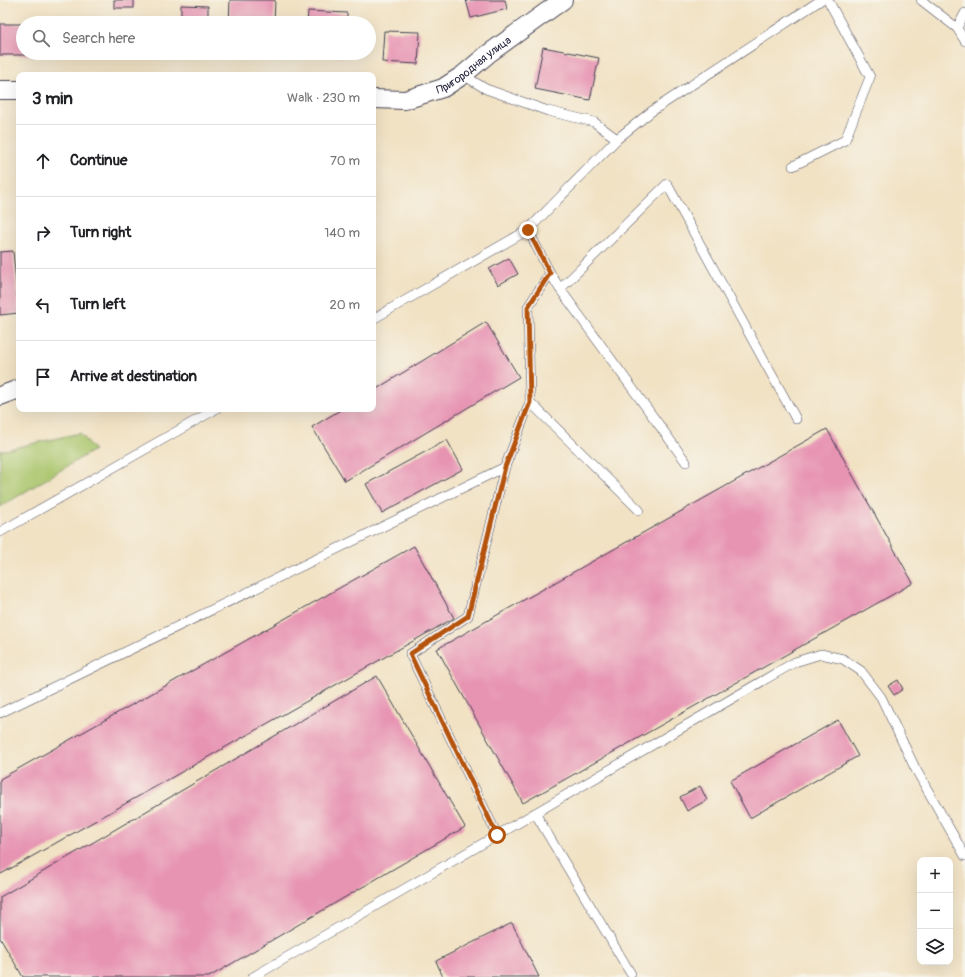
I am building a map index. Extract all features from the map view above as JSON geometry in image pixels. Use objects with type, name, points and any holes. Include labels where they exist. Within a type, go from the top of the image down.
[{"type":"street","name":"Пригородная улица","points":[[376,99],[405,100],[443,88],[463,75],[488,54],[563,0]]},
{"type":"street","points":[[0,90],[16,90]]},
{"type":"street","points":[[0,396],[16,391]]},
{"type":"lane","points":[[376,317],[528,230],[617,140],[652,111],[821,0]]},
{"type":"lane","points":[[793,166],[845,140],[870,77],[828,0]]},
{"type":"lane","points":[[921,0],[957,28],[965,41]]},
{"type":"lane","points":[[957,28],[965,13]]},
{"type":"lane","points":[[463,75],[486,89],[548,111],[594,122],[617,140]]},
{"type":"lane","points":[[560,289],[667,184],[796,419]]},
{"type":"lane","points":[[528,230],[560,289],[686,462]]},
{"type":"lane","points":[[497,835],[410,654],[468,616],[505,467],[530,402],[528,307],[550,273]]},
{"type":"lane","points":[[530,402],[639,510]]},
{"type":"lane","points":[[0,532],[211,412]]},
{"type":"lane","points":[[0,713],[505,467]]},
{"type":"lane","points":[[254,977],[795,662],[821,654],[843,659],[861,671],[881,697],[915,768],[965,856]]},
{"type":"lane","points":[[535,813],[630,974]]},
{"type":"green space","points":[[80,433],[94,450],[0,507],[0,451]]},
{"type":"building","points":[[114,0],[134,0],[134,8],[114,8]]},
{"type":"building","points":[[230,0],[275,0],[274,16],[229,16]]},
{"type":"building","points":[[466,0],[505,0],[507,9],[471,18]]},
{"type":"building","points":[[181,5],[208,6],[208,16],[181,16]]},
{"type":"building","points":[[308,11],[347,13],[347,16],[308,16]]},
{"type":"building","points":[[0,24],[16,24],[16,55],[0,55]]},
{"type":"building","points":[[384,31],[420,32],[418,64],[382,62]]},
{"type":"building","points":[[543,47],[599,58],[590,100],[535,89]]},
{"type":"building","points":[[13,251],[16,282],[16,313],[0,315],[0,252]]},
{"type":"building","points":[[509,258],[518,274],[498,285],[489,269]]},
{"type":"building","points":[[486,322],[519,377],[345,481],[312,427],[337,412],[376,412],[376,389]]},
{"type":"building","points":[[827,429],[913,583],[523,803],[437,649]]},
{"type":"building","points":[[447,440],[463,469],[382,513],[366,484]]},
{"type":"building","points":[[414,546],[454,618],[1,874],[0,779]]},
{"type":"building","points":[[377,676],[465,827],[209,977],[23,977],[0,938],[0,897]]},
{"type":"building","points":[[898,680],[903,689],[894,695],[888,686]]},
{"type":"building","points":[[838,720],[858,756],[750,818],[730,781]]},
{"type":"building","points":[[700,786],[707,800],[687,811],[680,797]]},
{"type":"building","points":[[512,923],[539,977],[443,977],[436,961]]},
{"type":"route","points":[[497,835],[410,654],[468,616],[505,467],[530,402],[528,307],[550,273],[528,230]]}]
